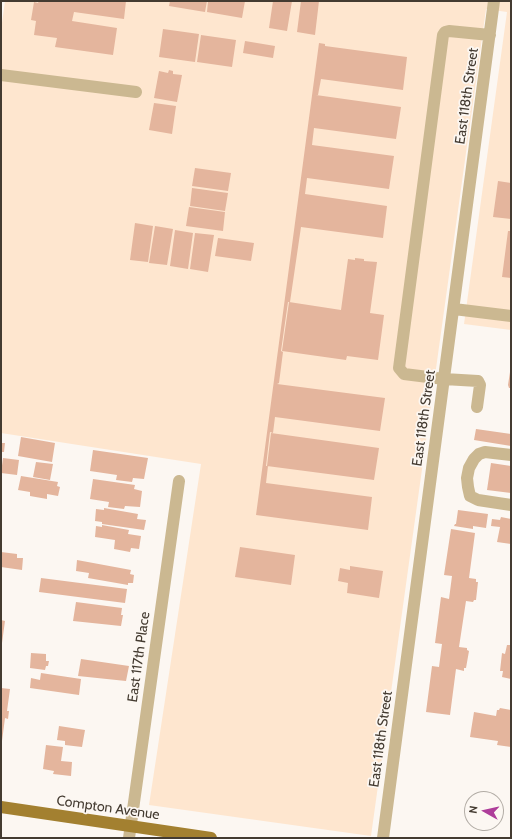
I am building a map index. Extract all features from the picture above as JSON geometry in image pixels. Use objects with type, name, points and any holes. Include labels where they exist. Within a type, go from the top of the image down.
[{"type":"main road","name":"Compton Avenue","points":[[1,807],[130,832],[211,838]]},
{"type":"street","name":"East 118th Street","points":[[383,838],[494,1]]},
{"type":"street","points":[[477,407],[480,385],[478,381],[444,379],[404,374],[399,368],[443,35],[445,32],[449,31],[490,35]]},
{"type":"street","points":[[1,75],[136,92]]},
{"type":"street","points":[[454,309],[511,316]]},
{"type":"street","points":[[511,455],[485,452],[480,454],[474,458],[469,468],[467,478],[470,496],[478,500],[511,505]]},
{"type":"street","name":"East 117th Place","points":[[130,832],[179,481]]},
{"type":"shaded area","points":[[5,1],[511,1],[511,330],[464,324],[507,12],[486,9],[371,836],[149,805],[201,464],[1,433],[1,30]]},
{"type":"building","points":[[39,1],[126,1],[124,19],[74,12],[72,21],[117,28],[113,55],[55,47],[57,38],[34,35],[36,21],[31,20],[34,2],[38,3]]},
{"type":"building","points":[[170,1],[207,1],[205,12],[169,6]]},
{"type":"building","points":[[208,1],[245,1],[242,18],[207,12]]},
{"type":"building","points":[[273,1],[292,1],[287,31],[269,28]]},
{"type":"building","points":[[301,1],[319,1],[315,35],[297,32]]},
{"type":"building","points":[[163,29],[199,34],[195,62],[159,57]]},
{"type":"building","points":[[201,35],[236,40],[232,67],[197,62]]},
{"type":"building","points":[[245,41],[275,46],[273,58],[243,53]]},
{"type":"building","points":[[319,43],[325,44],[325,46],[407,57],[403,90],[321,79],[318,95],[316,95],[401,107],[396,139],[314,128],[312,145],[394,156],[389,189],[307,178],[305,194],[387,206],[383,238],[301,227],[281,351],[283,352],[279,383],[277,384],[385,398],[380,431],[275,417],[273,433],[270,432],[266,466],[268,466],[266,483],[372,497],[368,530],[256,515]]},
{"type":"building","points":[[169,70],[173,71],[173,74],[182,75],[177,102],[154,98],[159,71],[168,73]]},
{"type":"building","points":[[154,103],[176,106],[172,134],[149,130]]},
{"type":"building","points":[[195,168],[231,173],[228,191],[192,186]]},
{"type":"building","points":[[498,181],[511,183],[511,219],[493,217]]},
{"type":"building","points":[[192,188],[228,193],[225,211],[190,206]]},
{"type":"building","points":[[189,207],[225,212],[223,231],[186,226]]},
{"type":"building","points":[[135,223],[153,226],[148,262],[130,260]]},
{"type":"building","points":[[155,226],[173,229],[167,265],[149,263]]},
{"type":"building","points":[[175,230],[193,233],[188,269],[170,266]]},
{"type":"building","points":[[508,231],[511,231],[511,278],[502,277]]},
{"type":"building","points":[[195,233],[214,235],[208,272],[190,269]]},
{"type":"building","points":[[218,238],[254,243],[251,261],[215,256]]},
{"type":"building","points":[[355,258],[364,259],[364,261],[377,262],[370,313],[384,315],[378,360],[347,356],[346,360],[282,351],[289,302],[341,310],[348,259],[355,260]]},
{"type":"building","points":[[510,372],[511,388],[509,388],[508,385]]},
{"type":"building","points":[[476,429],[511,434],[511,446],[474,440]]},
{"type":"building","points":[[271,433],[379,448],[374,480],[267,466]]},
{"type":"building","points":[[21,437],[55,443],[52,462],[18,456]]},
{"type":"building","points":[[1,443],[5,443],[4,452],[1,452]]},
{"type":"building","points":[[93,450],[148,458],[144,479],[133,478],[132,482],[116,480],[117,475],[90,471]]},
{"type":"building","points":[[3,458],[19,460],[17,475],[1,473]]},
{"type":"building","points":[[36,462],[53,464],[50,480],[33,477]]},
{"type":"building","points":[[491,463],[511,466],[511,493],[487,490]]},
{"type":"building","points":[[21,476],[58,482],[57,486],[60,487],[58,496],[47,494],[47,499],[30,496],[30,492],[18,490]]},
{"type":"building","points":[[93,479],[135,485],[134,489],[142,491],[140,507],[125,506],[124,509],[108,507],[109,502],[90,499]]},
{"type":"building","points":[[104,508],[138,514],[137,519],[146,520],[144,530],[102,524],[102,522],[95,521],[96,509],[104,510]]},
{"type":"building","points":[[458,510],[488,514],[486,528],[473,526],[473,529],[454,526],[456,524]]},
{"type":"building","points":[[501,517],[511,519],[511,544],[497,542],[500,527],[491,526],[492,519],[500,520]]},
{"type":"building","points":[[102,525],[129,530],[128,534],[141,536],[139,549],[131,548],[130,552],[114,549],[115,540],[95,537],[96,526],[102,527]]},
{"type":"building","points":[[451,529],[475,533],[469,578],[476,579],[476,582],[478,582],[476,600],[473,602],[466,601],[459,647],[467,648],[469,651],[466,668],[464,668],[464,671],[456,669],[450,715],[426,712],[432,666],[439,667],[442,644],[435,643],[441,597],[449,599],[452,576],[444,575]]},
{"type":"building","points":[[240,547],[295,555],[291,585],[235,577]]},
{"type":"building","points":[[1,552],[17,554],[17,558],[23,558],[22,570],[1,567]]},
{"type":"building","points":[[77,560],[131,570],[130,574],[134,575],[133,583],[128,583],[128,585],[88,578],[89,573],[76,571]]},
{"type":"building","points":[[350,566],[383,571],[379,598],[347,593],[348,583],[338,581],[340,568],[350,570]]},
{"type":"building","points":[[41,578],[127,589],[125,603],[39,592]]},
{"type":"building","points":[[76,602],[122,608],[121,615],[123,615],[121,626],[73,621]]},
{"type":"building","points":[[1,620],[5,621],[2,643],[1,643]]},
{"type":"building","points":[[507,645],[511,645],[511,679],[502,677],[503,671],[500,671],[502,653],[505,654]]},
{"type":"building","points":[[31,653],[46,654],[46,661],[49,661],[45,670],[30,668]]},
{"type":"building","points":[[81,659],[129,666],[126,681],[78,676]]},
{"type":"building","points":[[41,673],[81,679],[79,695],[30,688],[31,678],[40,680]]},
{"type":"building","points":[[1,688],[10,689],[7,711],[9,711],[8,719],[5,718],[2,741]]},
{"type":"building","points":[[500,708],[511,710],[511,747],[497,745],[498,741],[470,737],[474,712],[496,716],[497,710]]},
{"type":"building","points":[[59,726],[85,730],[82,747],[65,745],[65,741],[57,740]]},
{"type":"building","points":[[46,745],[63,747],[61,761],[72,762],[71,776],[53,774],[54,771],[43,769]]}]
